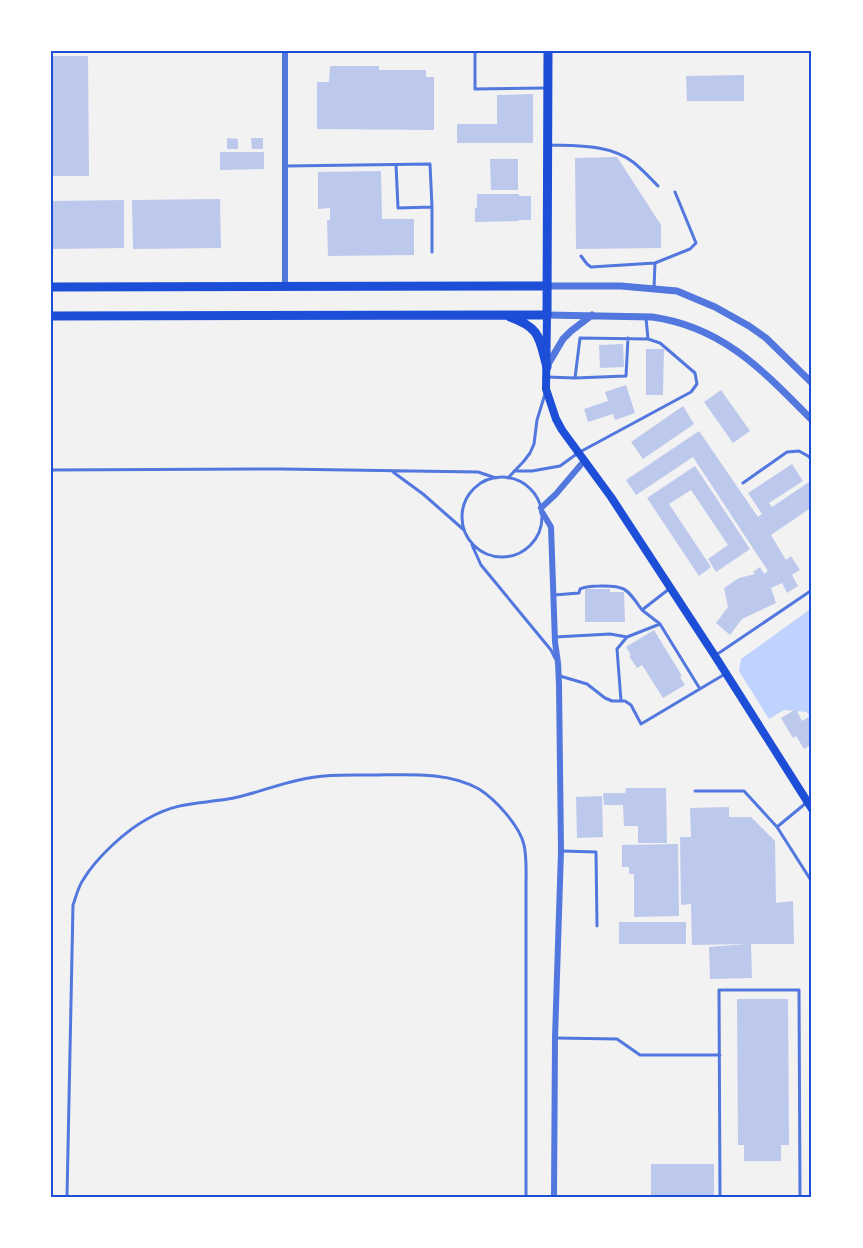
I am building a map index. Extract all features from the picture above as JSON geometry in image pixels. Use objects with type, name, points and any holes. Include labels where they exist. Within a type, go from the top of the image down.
[{"type":"main road","points":[[548,51],[546,389],[556,419],[611,497],[810,806]]},
{"type":"main road","points":[[51,287],[547,286]]},
{"type":"main road","points":[[505,315],[534,329],[547,367]]},
{"type":"main road","points":[[51,316],[547,315]]},
{"type":"street","points":[[285,51],[285,287]]},
{"type":"street","points":[[547,286],[621,286],[677,291],[715,307],[749,326],[766,338],[812,383]]},
{"type":"street","points":[[547,315],[646,317],[668,319],[685,324],[734,348],[763,370],[812,420]]},
{"type":"street","points":[[547,367],[563,339],[592,315]]},
{"type":"street","points":[[554,1197],[555,1038],[561,851],[558,663],[551,527],[542,510],[584,461]]},
{"type":"lane","points":[[475,51],[475,89],[548,88]]},
{"type":"lane","points":[[548,145],[593,147],[613,151],[633,162],[658,186]]},
{"type":"lane","points":[[285,166],[430,164],[432,252]]},
{"type":"lane","points":[[396,165],[398,208],[432,207]]},
{"type":"lane","points":[[581,256],[591,267],[655,262],[690,249],[696,243],[675,192]]},
{"type":"lane","points":[[654,288],[655,262]]},
{"type":"lane","points":[[646,317],[648,339]]},
{"type":"lane","points":[[514,471],[532,471],[560,466],[578,453],[691,392],[697,384],[695,373],[660,343],[648,339],[628,338],[580,338],[575,378]]},
{"type":"lane","points":[[547,377],[626,376],[628,338]]},
{"type":"lane","points":[[508,477],[524,461],[534,444],[537,420],[546,389]]},
{"type":"lane","points":[[743,483],[787,452],[799,451],[812,460]]},
{"type":"lane","points":[[51,470],[281,469],[478,472],[496,477],[508,477],[531,489],[542,510],[542,519],[535,540],[526,549],[504,558],[492,556],[471,544]]},
{"type":"lane","points":[[391,471],[423,494],[465,531]]},
{"type":"lane","points":[[496,477],[482,482],[467,498],[462,521],[465,531],[481,565],[551,650],[558,663]]},
{"type":"lane","points":[[553,595],[579,593],[580,589],[585,586],[622,587],[630,593],[642,610],[660,624],[700,689]]},
{"type":"lane","points":[[642,610],[670,588]]},
{"type":"lane","points":[[715,656],[812,590]]},
{"type":"lane","points":[[621,701],[617,649],[627,637],[660,624]]},
{"type":"lane","points":[[555,637],[610,634],[627,637]]},
{"type":"lane","points":[[558,675],[586,684],[605,699],[626,701],[631,705],[641,724],[726,673]]},
{"type":"lane","points":[[67,1197],[73,905],[82,880],[123,835],[168,808],[229,799],[301,779],[333,775],[432,775],[462,782],[478,789],[493,800],[511,819],[524,844],[526,1197]]},
{"type":"lane","points":[[695,791],[744,791],[777,827],[812,882]]},
{"type":"lane","points":[[777,827],[810,806]]},
{"type":"lane","points":[[561,851],[596,852],[597,926]]},
{"type":"lane","points":[[720,1197],[719,990],[799,990],[800,1197]]},
{"type":"lane","points":[[555,1038],[617,1039],[640,1055],[720,1055]]},
{"type":"water","points":[[812,608],[812,720],[807,712],[784,710],[769,719],[739,671],[741,659]]},
{"type":"building","points":[[51,56],[88,56],[89,176],[51,176]]},
{"type":"building","points":[[330,66],[379,66],[379,70],[426,70],[426,77],[434,77],[434,130],[317,129],[317,82],[329,82]]},
{"type":"building","points":[[744,75],[744,101],[687,101],[686,76]]},
{"type":"building","points":[[533,94],[533,143],[457,143],[457,124],[497,124],[497,95]]},
{"type":"building","points":[[227,138],[238,139],[238,149],[227,149]]},
{"type":"building","points":[[251,138],[263,138],[263,149],[252,149]]},
{"type":"building","points":[[220,152],[264,152],[264,169],[220,170]]},
{"type":"building","points":[[617,157],[661,225],[661,248],[576,249],[575,158]]},
{"type":"building","points":[[490,159],[518,159],[518,190],[491,190]]},
{"type":"building","points":[[381,171],[382,219],[414,219],[414,255],[328,256],[327,220],[330,220],[330,208],[318,209],[318,172]]},
{"type":"building","points":[[477,194],[531,196],[531,220],[475,222]]},
{"type":"building","points":[[220,199],[221,248],[133,249],[132,200]]},
{"type":"building","points":[[124,200],[124,248],[51,249],[51,201]]},
{"type":"building","points":[[623,344],[624,367],[600,368],[599,345]]},
{"type":"building","points":[[646,349],[664,349],[663,395],[646,395]]},
{"type":"building","points":[[626,385],[635,413],[615,420],[613,414],[588,422],[584,409],[608,401],[605,392]]},
{"type":"building","points":[[721,390],[750,431],[733,443],[704,402]]},
{"type":"building","points":[[683,406],[694,424],[643,459],[631,442]]},
{"type":"building","points":[[699,431],[758,517],[762,514],[748,493],[792,464],[803,481],[769,503],[772,507],[812,480],[812,507],[771,535],[786,560],[791,556],[800,570],[792,575],[798,586],[787,593],[782,583],[771,588],[776,603],[742,619],[730,635],[716,623],[728,607],[724,588],[739,578],[755,574],[753,572],[760,567],[764,574],[768,571],[693,457],[636,495],[626,480]]},
{"type":"building","points":[[695,466],[750,549],[716,572],[708,559],[728,545],[691,490],[669,504],[711,567],[699,576],[647,498]]},
{"type":"building","points":[[585,589],[610,589],[610,592],[624,592],[625,622],[585,622]]},
{"type":"building","points":[[654,630],[682,676],[680,677],[685,685],[663,698],[642,665],[637,668],[626,647]]},
{"type":"building","points":[[796,709],[802,721],[812,715],[812,744],[804,749],[796,736],[793,738],[781,718]]},
{"type":"building","points":[[626,788],[666,788],[667,843],[638,843],[638,826],[624,826],[623,805],[604,805],[603,793],[625,793]]},
{"type":"building","points":[[602,796],[603,837],[577,838],[576,797]]},
{"type":"building","points":[[729,807],[729,817],[751,817],[775,841],[776,903],[793,901],[794,944],[751,944],[752,978],[710,979],[709,947],[746,944],[692,945],[691,904],[681,905],[680,837],[691,837],[690,808]]},
{"type":"building","points":[[678,844],[679,916],[634,917],[634,874],[629,874],[629,867],[622,867],[622,845]]},
{"type":"building","points":[[619,922],[686,922],[686,944],[619,944]]},
{"type":"building","points":[[737,999],[788,999],[789,1145],[781,1145],[781,1161],[744,1161],[744,1145],[738,1145]]},
{"type":"building","points":[[651,1164],[714,1164],[714,1197],[651,1197]]}]
